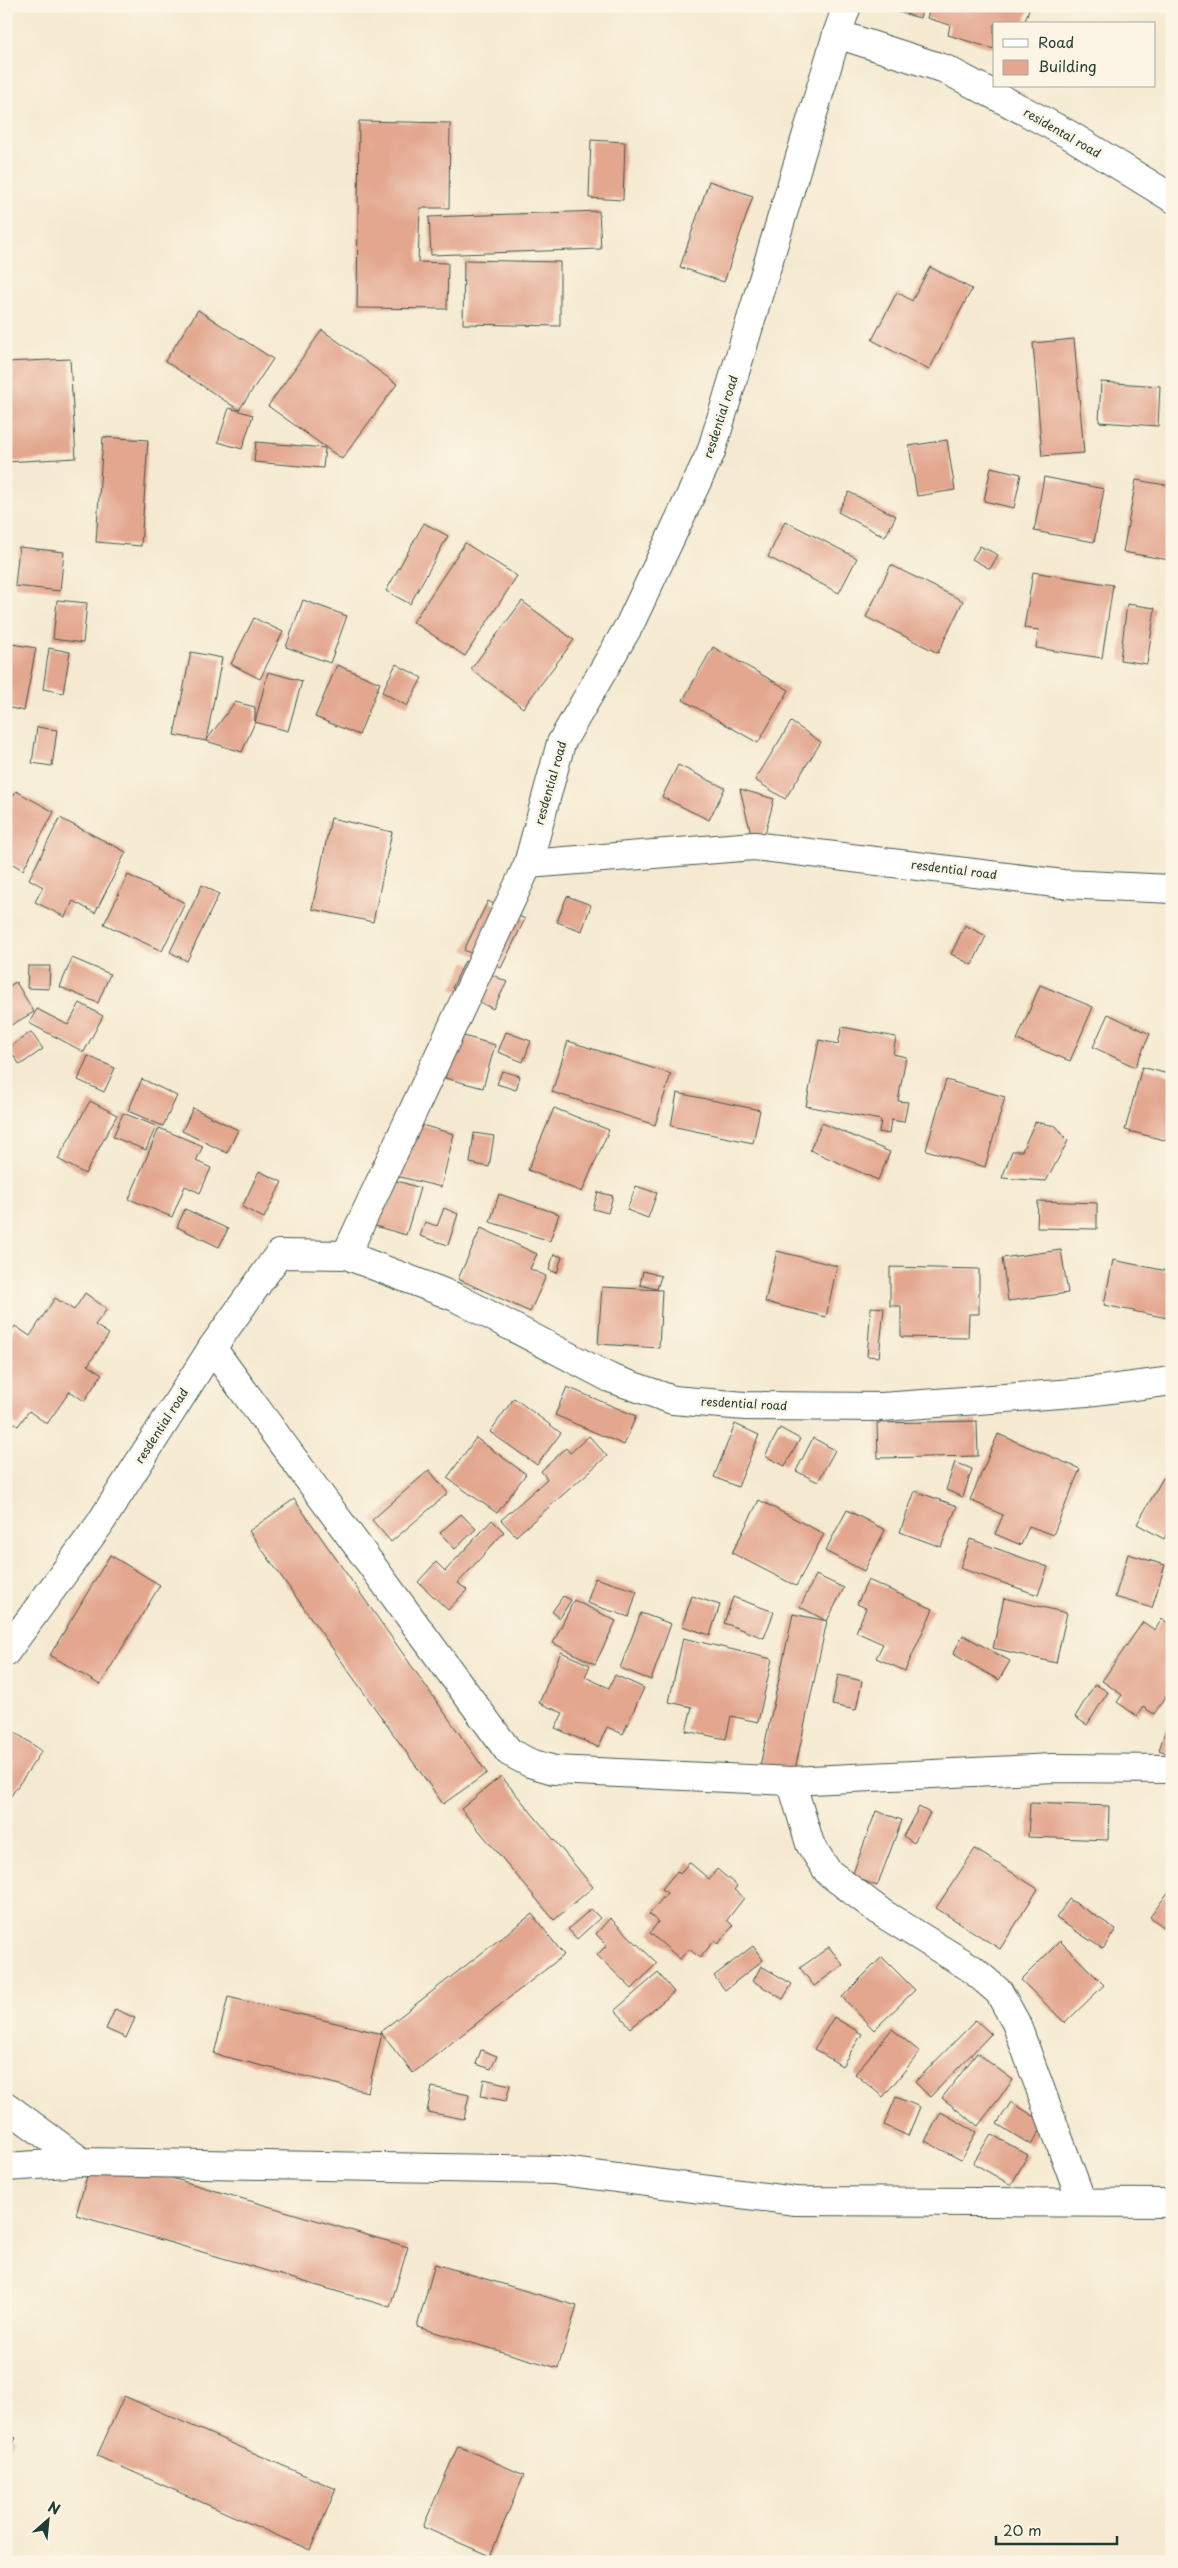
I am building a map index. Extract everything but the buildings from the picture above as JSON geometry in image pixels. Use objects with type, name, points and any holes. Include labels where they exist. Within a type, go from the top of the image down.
[{"type":"street","name":"resdential road","points":[[346,1255],[528,864],[561,744],[630,624],[711,452],[847,6]]},
{"type":"street","name":"residental road","points":[[837,34],[945,69],[1068,134],[1172,198]]},
{"type":"street","name":"resdential road","points":[[528,864],[754,846],[1063,884],[1172,889]]},
{"type":"street","name":"resdential road","points":[[6,1652],[99,1525],[212,1348],[279,1254],[346,1255],[455,1297],[610,1378],[673,1400],[745,1406],[882,1407],[1087,1392],[1172,1381]]},
{"type":"street","points":[[212,1348],[509,1752],[530,1763],[554,1770],[791,1781],[1054,1768],[1172,1769]]},
{"type":"street","points":[[791,1781],[810,1844],[828,1872],[882,1913],[971,1968],[999,1992],[1016,2023],[1082,2202]]},
{"type":"street","points":[[6,2106],[82,2162]]},
{"type":"street","points":[[6,2167],[82,2162],[555,2170],[795,2201],[1172,2203]]}]
